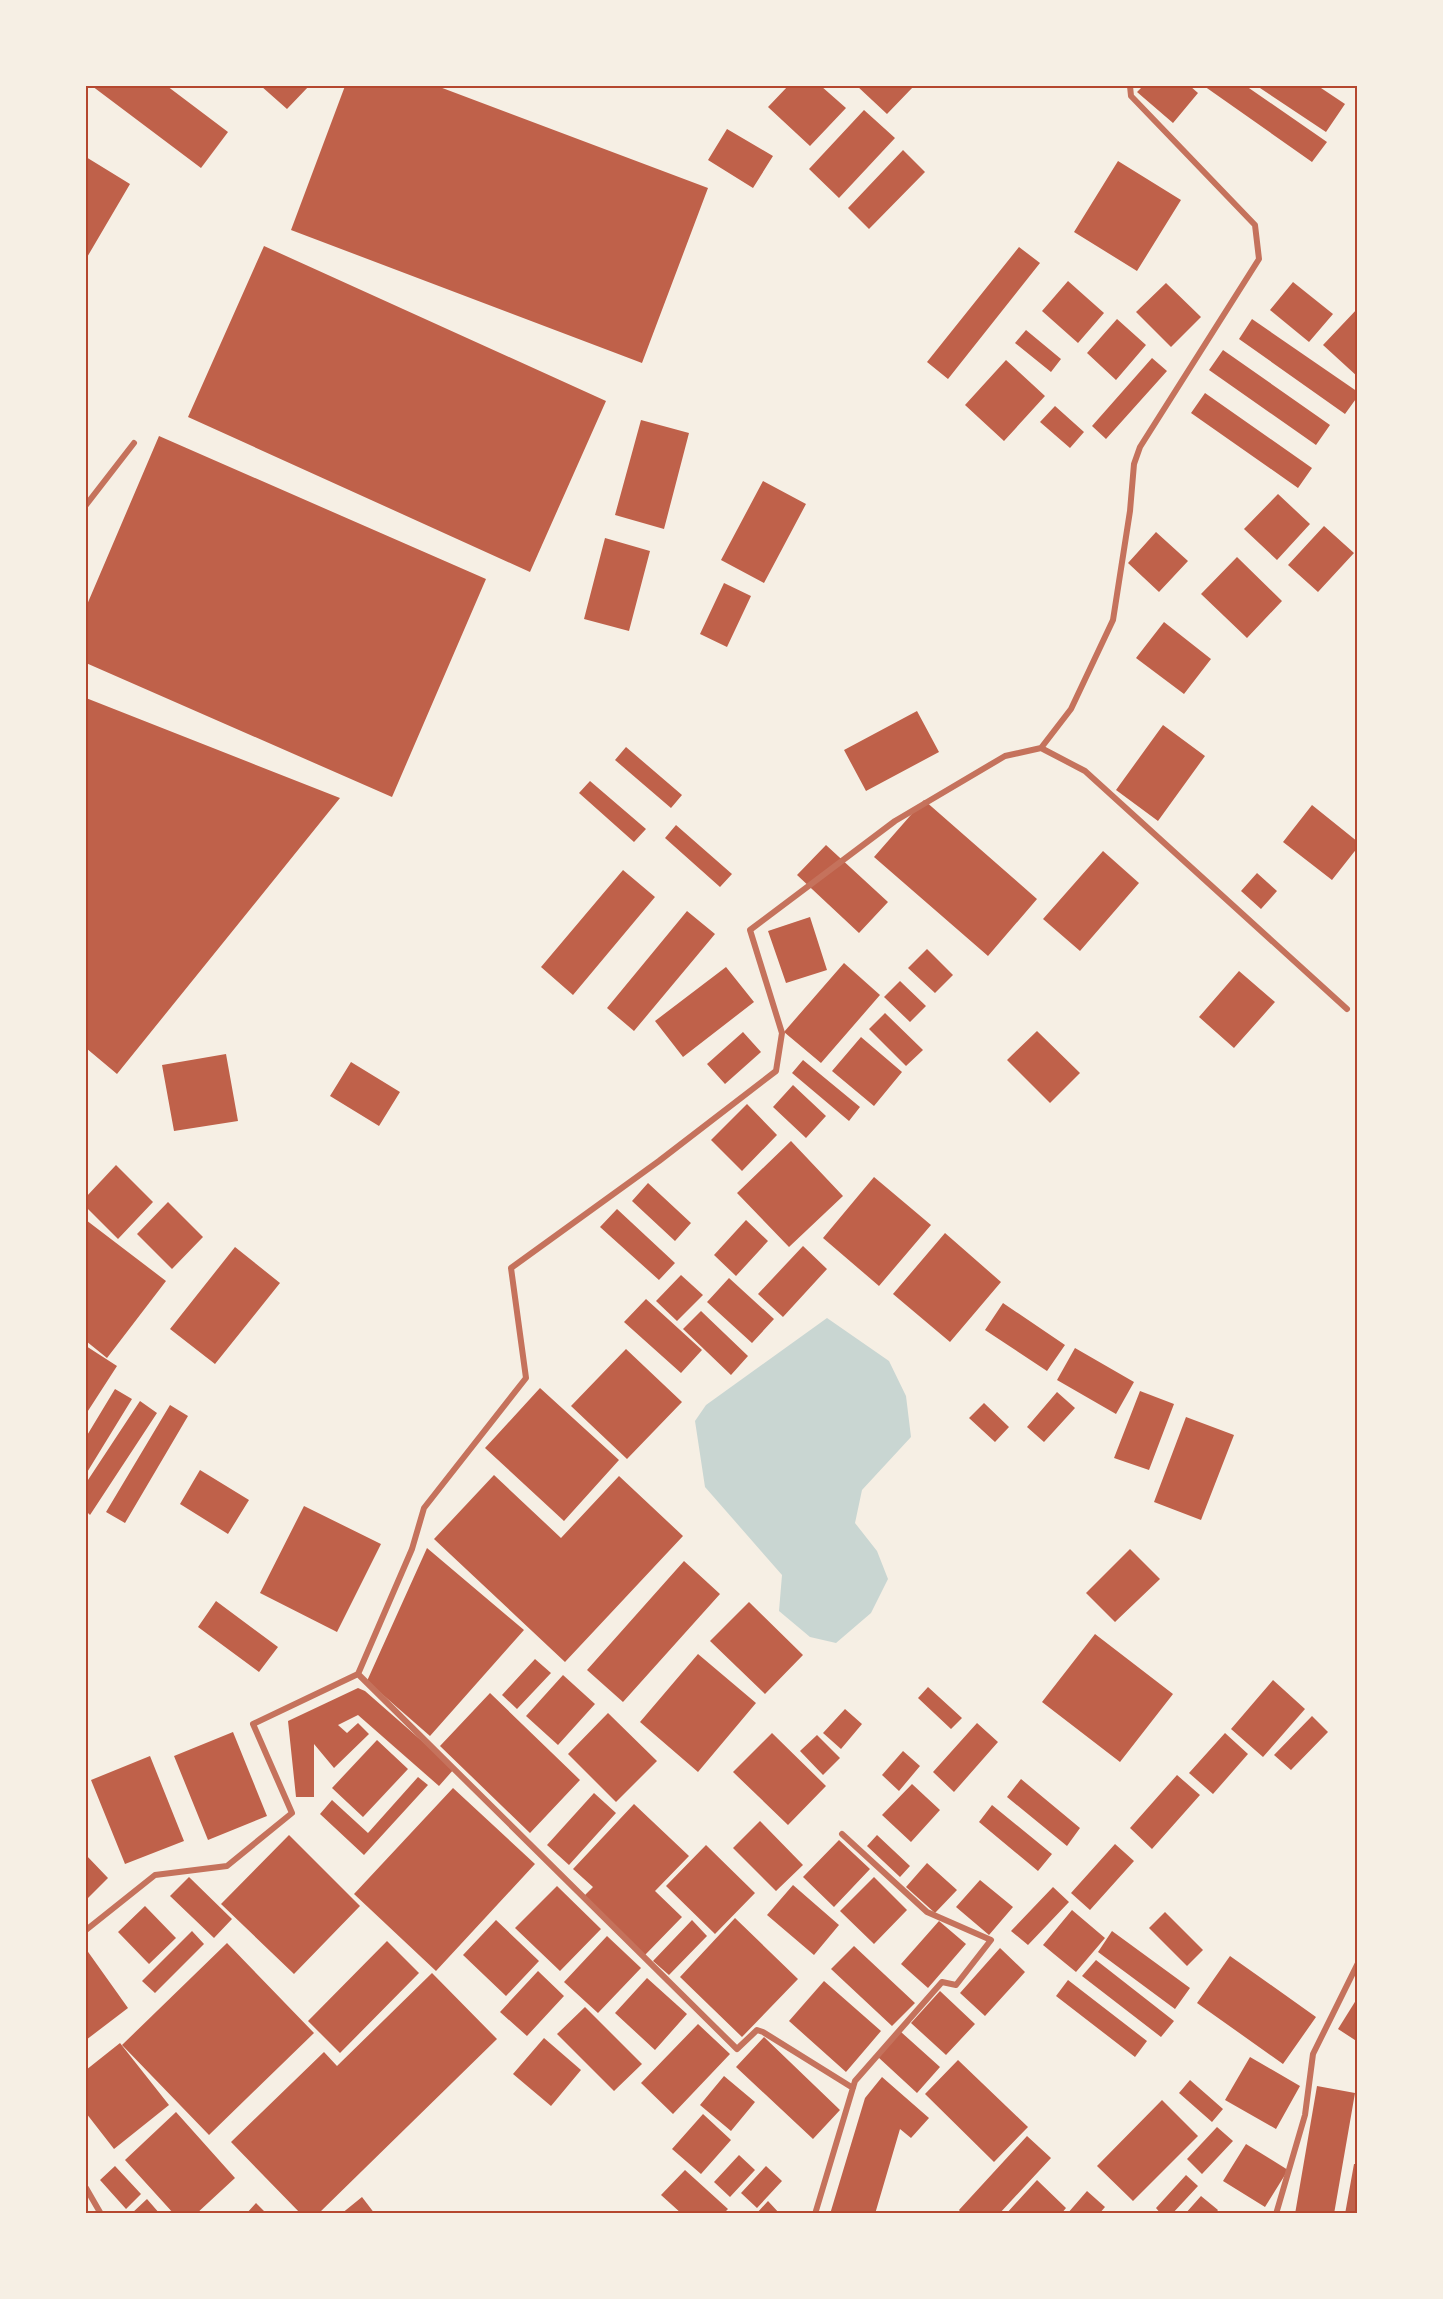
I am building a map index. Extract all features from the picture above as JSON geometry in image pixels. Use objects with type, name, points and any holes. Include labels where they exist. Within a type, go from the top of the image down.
[{"type":"street","points":[[86,1930],[155,1875],[227,1866],[292,1813],[253,1724],[358,1674],[412,1549],[424,1508],[526,1378],[511,1268],[659,1161],[776,1071],[782,1033],[750,930],[895,821],[1005,756],[1041,748],[1071,709],[1113,620],[1130,511],[1134,464],[1140,447],[1259,259],[1255,225],[1131,96],[1130,86]]},
{"type":"street","points":[[86,505],[134,443]]},
{"type":"street","points":[[1041,748],[1085,771],[1347,1010]]},
{"type":"street","points":[[358,1674],[736,2049],[757,2030],[853,2088]]},
{"type":"street","points":[[815,2214],[855,2081],[942,1982],[956,1984],[991,1941],[927,1912],[842,1834]]},
{"type":"street","points":[[1276,2214],[1305,2115],[1313,2054],[1358,1963]]},
{"type":"street","points":[[86,2188],[101,2214]]},
{"type":"shaded area","points":[[827,1318],[889,1361],[906,1396],[911,1437],[862,1490],[855,1523],[877,1551],[888,1579],[871,1613],[836,1643],[810,1637],[779,1611],[782,1575],[705,1487],[695,1421],[706,1405]]},
{"type":"building","points":[[92,86],[167,86],[228,132],[201,168]]},
{"type":"building","points":[[261,86],[309,86],[287,109]]},
{"type":"building","points":[[345,86],[437,86],[708,188],[642,363],[291,230]]},
{"type":"building","points":[[788,86],[821,86],[846,108],[810,146],[768,107]]},
{"type":"building","points":[[857,86],[911,86],[913,87],[887,114]]},
{"type":"building","points":[[1143,86],[1190,86],[1198,93],[1173,123],[1137,92]]},
{"type":"building","points":[[1204,86],[1246,86],[1327,142],[1312,162]]},
{"type":"building","points":[[1257,86],[1318,86],[1345,104],[1326,132]]},
{"type":"building","points":[[864,110],[895,138],[839,198],[809,169]]},
{"type":"building","points":[[727,129],[773,156],[753,188],[708,160]]},
{"type":"building","points":[[903,150],[925,172],[869,229],[848,208]]},
{"type":"building","points":[[86,157],[130,184],[86,259]]},
{"type":"building","points":[[1118,161],[1181,200],[1137,271],[1074,232]]},
{"type":"building","points":[[264,246],[606,401],[530,572],[188,417]]},
{"type":"building","points":[[1019,247],[1040,263],[948,379],[927,362]]},
{"type":"building","points":[[1068,281],[1104,313],[1078,343],[1042,311]]},
{"type":"building","points":[[1293,282],[1333,314],[1309,342],[1270,310]]},
{"type":"building","points":[[1166,283],[1201,317],[1171,347],[1136,312]]},
{"type":"building","points":[[1358,308],[1358,377],[1323,345]]},
{"type":"building","points":[[1117,319],[1146,345],[1116,380],[1087,353]]},
{"type":"building","points":[[1252,319],[1358,392],[1358,396],[1345,414],[1239,339]]},
{"type":"building","points":[[1026,330],[1061,359],[1051,372],[1015,343]]},
{"type":"building","points":[[1223,350],[1330,425],[1316,445],[1209,370]]},
{"type":"building","points":[[1152,358],[1167,371],[1106,439],[1092,426]]},
{"type":"building","points":[[1006,360],[1045,396],[1004,441],[965,405]]},
{"type":"building","points":[[1205,393],[1312,468],[1298,488],[1191,413]]},
{"type":"building","points":[[1055,406],[1084,432],[1070,448],[1040,422]]},
{"type":"building","points":[[641,420],[689,433],[664,529],[615,515]]},
{"type":"building","points":[[159,436],[486,579],[392,797],[86,663],[86,607]]},
{"type":"building","points":[[763,481],[806,504],[764,583],[721,560]]},
{"type":"building","points":[[1278,494],[1310,524],[1277,560],[1244,529]]},
{"type":"building","points":[[1324,526],[1354,553],[1318,592],[1288,565]]},
{"type":"building","points":[[1156,532],[1188,561],[1159,592],[1128,563]]},
{"type":"building","points":[[605,538],[650,551],[629,631],[584,619]]},
{"type":"building","points":[[1237,557],[1282,601],[1247,638],[1201,594]]},
{"type":"building","points":[[724,583],[751,596],[727,647],[700,634]]},
{"type":"building","points":[[1164,622],[1211,659],[1184,694],[1136,658]]},
{"type":"building","points":[[86,698],[340,798],[117,1074],[86,1048]]},
{"type":"building","points":[[917,711],[939,752],[866,791],[844,750]]},
{"type":"building","points":[[1163,725],[1205,756],[1158,821],[1116,790]]},
{"type":"building","points":[[626,747],[682,795],[671,808],[615,760]]},
{"type":"building","points":[[590,781],[646,829],[634,842],[579,793]]},
{"type":"building","points":[[924,800],[1037,899],[988,956],[874,857]]},
{"type":"building","points":[[1312,805],[1358,842],[1358,847],[1332,880],[1283,842]]},
{"type":"building","points":[[676,825],[732,874],[720,887],[665,838]]},
{"type":"building","points":[[826,845],[888,902],[859,933],[797,875]]},
{"type":"building","points":[[1103,851],[1139,883],[1080,951],[1043,919]]},
{"type":"building","points":[[623,870],[655,897],[573,995],[541,967]]},
{"type":"building","points":[[1257,873],[1277,891],[1261,909],[1241,891]]},
{"type":"building","points":[[687,911],[715,934],[634,1031],[607,1008]]},
{"type":"building","points":[[810,917],[827,970],[786,983],[768,931]]},
{"type":"building","points":[[927,949],[953,975],[935,993],[908,968]]},
{"type":"building","points":[[844,963],[880,995],[821,1063],[784,1032]]},
{"type":"building","points":[[726,967],[754,1002],[683,1057],[655,1021]]},
{"type":"building","points":[[1239,971],[1275,1002],[1234,1048],[1199,1017]]},
{"type":"building","points":[[900,981],[926,1006],[910,1022],[884,997]]},
{"type":"building","points":[[885,1013],[923,1050],[906,1066],[869,1029]]},
{"type":"building","points":[[1037,1031],[1080,1073],[1050,1103],[1007,1060]]},
{"type":"building","points":[[743,1032],[761,1052],[725,1084],[707,1064]]},
{"type":"building","points":[[861,1037],[902,1072],[874,1106],[832,1071]]},
{"type":"building","points":[[226,1054],[238,1121],[174,1131],[162,1065]]},
{"type":"building","points":[[803,1060],[860,1107],[849,1121],[792,1073]]},
{"type":"building","points":[[351,1062],[400,1092],[379,1126],[330,1096]]},
{"type":"building","points":[[793,1085],[826,1116],[806,1138],[773,1107]]},
{"type":"building","points":[[747,1104],[777,1135],[742,1171],[711,1140]]},
{"type":"building","points":[[791,1141],[843,1196],[789,1247],[737,1193]]},
{"type":"building","points":[[116,1165],[153,1202],[118,1239],[86,1207],[86,1197]]},
{"type":"building","points":[[874,1177],[931,1225],[879,1286],[823,1238]]},
{"type":"building","points":[[648,1183],[691,1223],[675,1241],[632,1201]]},
{"type":"building","points":[[168,1202],[203,1237],[172,1269],[137,1234]]},
{"type":"building","points":[[617,1209],[675,1263],[659,1280],[600,1227]]},
{"type":"building","points":[[86,1220],[166,1281],[107,1358],[86,1341]]},
{"type":"building","points":[[746,1220],[768,1241],[736,1276],[714,1255]]},
{"type":"building","points":[[945,1233],[1001,1282],[950,1342],[893,1294]]},
{"type":"building","points":[[803,1246],[827,1269],[783,1317],[758,1294]]},
{"type":"building","points":[[235,1247],[280,1283],[215,1364],[170,1329]]},
{"type":"building","points":[[681,1275],[703,1295],[677,1321],[656,1301]]},
{"type":"building","points":[[729,1278],[774,1319],[752,1343],[707,1302]]},
{"type":"building","points":[[646,1299],[702,1350],[681,1373],[624,1322]]},
{"type":"building","points":[[1003,1303],[1065,1345],[1047,1371],[985,1330]]},
{"type":"building","points":[[701,1311],[748,1356],[731,1375],[683,1329]]},
{"type":"building","points":[[86,1346],[117,1366],[86,1414]]},
{"type":"building","points":[[1075,1348],[1134,1382],[1116,1414],[1057,1380]]},
{"type":"building","points":[[626,1349],[682,1402],[627,1459],[571,1406]]},
{"type":"building","points":[[540,1388],[619,1460],[564,1521],[485,1448]]},
{"type":"building","points":[[115,1389],[132,1399],[86,1474],[86,1437]]},
{"type":"building","points":[[1140,1391],[1174,1404],[1149,1470],[1114,1458]]},
{"type":"building","points":[[1057,1392],[1075,1408],[1044,1442],[1027,1427]]},
{"type":"building","points":[[140,1401],[157,1413],[90,1515],[86,1511],[86,1483]]},
{"type":"building","points":[[984,1403],[1009,1427],[995,1442],[969,1418]]},
{"type":"building","points":[[170,1405],[188,1416],[125,1523],[106,1512]]},
{"type":"building","points":[[1186,1417],[1234,1435],[1201,1520],[1154,1502]]},
{"type":"building","points":[[200,1470],[249,1500],[228,1534],[180,1504]]},
{"type":"building","points":[[494,1475],[561,1538],[619,1476],[683,1536],[565,1662],[434,1539]]},
{"type":"building","points":[[304,1506],[381,1544],[337,1632],[260,1593]]},
{"type":"building","points":[[427,1548],[524,1630],[430,1736],[367,1681]]},
{"type":"building","points":[[1130,1549],[1160,1579],[1115,1622],[1086,1593]]},
{"type":"building","points":[[684,1561],[720,1594],[623,1702],[587,1670]]},
{"type":"building","points":[[216,1601],[278,1647],[259,1672],[198,1627]]},
{"type":"building","points":[[749,1602],[803,1655],[765,1694],[710,1641]]},
{"type":"building","points":[[1095,1634],[1173,1694],[1120,1762],[1042,1702]]},
{"type":"building","points":[[698,1654],[756,1703],[698,1772],[640,1722]]},
{"type":"building","points":[[535,1659],[551,1673],[517,1709],[502,1695]]},
{"type":"building","points":[[563,1675],[595,1704],[558,1745],[526,1716]]},
{"type":"building","points":[[1273,1680],[1305,1709],[1263,1757],[1231,1729]]},
{"type":"building","points":[[928,1687],[962,1718],[951,1729],[918,1698]]},
{"type":"building","points":[[358,1688],[365,1691],[454,1769],[439,1786],[358,1715],[338,1725],[347,1733],[358,1723],[369,1734],[334,1768],[314,1744],[314,1797],[296,1797],[288,1721]]},
{"type":"building","points":[[490,1693],[580,1780],[530,1833],[440,1746]]},
{"type":"building","points":[[845,1709],[862,1724],[841,1749],[823,1733]]},
{"type":"building","points":[[608,1713],[657,1761],[616,1802],[568,1754]]},
{"type":"building","points":[[1312,1716],[1328,1732],[1291,1770],[1274,1755]]},
{"type":"building","points":[[977,1723],[998,1742],[954,1792],[933,1772]]},
{"type":"building","points":[[233,1732],[267,1816],[208,1840],[174,1756]]},
{"type":"building","points":[[772,1733],[826,1786],[788,1825],[733,1772]]},
{"type":"building","points":[[1225,1733],[1248,1754],[1213,1794],[1189,1773]]},
{"type":"building","points":[[817,1735],[840,1758],[823,1775],[800,1751]]},
{"type":"building","points":[[377,1740],[408,1769],[363,1817],[332,1788]]},
{"type":"building","points":[[903,1751],[920,1766],[899,1791],[882,1775]]},
{"type":"building","points":[[150,1756],[184,1841],[125,1864],[91,1780]]},
{"type":"building","points":[[1177,1775],[1200,1795],[1152,1849],[1130,1828]]},
{"type":"building","points":[[418,1777],[428,1785],[364,1855],[320,1814],[332,1800],[368,1833]]},
{"type":"building","points":[[1021,1779],[1080,1828],[1067,1846],[1007,1797]]},
{"type":"building","points":[[912,1784],[940,1810],[911,1842],[882,1815]]},
{"type":"building","points":[[453,1788],[535,1864],[436,1971],[354,1894]]},
{"type":"building","points":[[594,1793],[616,1813],[569,1865],[547,1845]]},
{"type":"building","points":[[634,1804],[689,1856],[655,1891],[682,1917],[645,1955],[584,1896],[593,1887],[573,1869]]},
{"type":"building","points":[[992,1805],[1052,1854],[1038,1871],[979,1822]]},
{"type":"building","points":[[760,1821],[803,1865],[776,1891],[733,1848]]},
{"type":"building","points":[[289,1835],[360,1906],[294,1974],[221,1904]]},
{"type":"building","points":[[877,1835],[910,1866],[900,1877],[867,1846]]},
{"type":"building","points":[[839,1840],[870,1869],[834,1907],[803,1877]]},
{"type":"building","points":[[1115,1844],[1134,1861],[1090,1910],[1071,1893]]},
{"type":"building","points":[[706,1845],[755,1893],[715,1934],[666,1886]]},
{"type":"building","points":[[86,1855],[108,1878],[86,1900]]},
{"type":"building","points":[[927,1863],[957,1890],[935,1913],[906,1887]]},
{"type":"building","points":[[189,1877],[232,1919],[214,1938],[170,1896]]},
{"type":"building","points":[[874,1877],[907,1910],[874,1944],[840,1911]]},
{"type":"building","points":[[980,1880],[1013,1907],[989,1935],[956,1907]]},
{"type":"building","points":[[793,1885],[839,1925],[814,1955],[767,1915]]},
{"type":"building","points":[[557,1886],[601,1929],[560,1971],[515,1928]]},
{"type":"building","points":[[1053,1887],[1069,1902],[1028,1945],[1011,1931]]},
{"type":"building","points":[[145,1906],[176,1938],[149,1964],[118,1932]]},
{"type":"building","points":[[1072,1910],[1105,1938],[1076,1972],[1043,1945]]},
{"type":"building","points":[[1165,1912],[1203,1950],[1187,1966],[1149,1928]]},
{"type":"building","points":[[735,1918],[798,1979],[742,2037],[680,1977]]},
{"type":"building","points":[[496,1920],[539,1961],[506,1996],[463,1955]]},
{"type":"building","points":[[692,1920],[707,1936],[669,1975],[653,1961]]},
{"type":"building","points":[[939,1921],[966,1944],[928,1988],[901,1964]]},
{"type":"building","points":[[192,1931],[204,1944],[155,1993],[142,1981]]},
{"type":"building","points":[[1112,1931],[1190,1988],[1175,2009],[1098,1952]]},
{"type":"building","points":[[607,1936],[641,1968],[598,2013],[564,1982]]},
{"type":"building","points":[[387,1941],[419,1973],[340,2053],[308,2021]]},
{"type":"building","points":[[227,1943],[314,2033],[209,2135],[122,2045]]},
{"type":"building","points":[[854,1946],[915,2003],[892,2026],[831,1969]]},
{"type":"building","points":[[1000,1948],[1025,1972],[985,2016],[960,1993]]},
{"type":"building","points":[[86,1949],[128,2008],[86,2040]]},
{"type":"building","points":[[1230,1956],[1316,2017],[1283,2064],[1197,2003]]},
{"type":"building","points":[[1096,1960],[1174,2021],[1161,2037],[1082,1976]]},
{"type":"building","points":[[538,1971],[564,1996],[527,2036],[500,2012]]},
{"type":"building","points":[[432,1973],[497,2039],[318,2214],[301,2214],[231,2142],[324,2052],[337,2066]]},
{"type":"building","points":[[647,1978],[687,2014],[655,2050],[615,2013]]},
{"type":"building","points":[[1068,1980],[1147,2041],[1135,2057],[1056,1996]]},
{"type":"building","points":[[824,1981],[881,2031],[846,2072],[789,2021]]},
{"type":"building","points":[[940,1991],[975,2024],[946,2055],[911,2023]]},
{"type":"building","points":[[1358,1997],[1358,2042],[1338,2029]]},
{"type":"building","points":[[585,2007],[642,2064],[614,2091],[557,2034]]},
{"type":"building","points":[[698,2024],[730,2054],[673,2114],[641,2083]]},
{"type":"building","points":[[901,2032],[940,2067],[917,2093],[878,2057]]},
{"type":"building","points":[[764,2037],[840,2110],[813,2139],[736,2067]]},
{"type":"building","points":[[544,2038],[581,2070],[551,2106],[513,2074]]},
{"type":"building","points":[[120,2043],[169,2105],[114,2149],[86,2113],[86,2070]]},
{"type":"building","points":[[1250,2057],[1300,2086],[1276,2129],[1225,2100]]},
{"type":"building","points":[[958,2060],[1028,2127],[994,2162],[925,2094]]},
{"type":"building","points":[[724,2076],[755,2102],[731,2131],[700,2105]]},
{"type":"building","points":[[882,2077],[929,2118],[911,2138],[900,2129],[875,2214],[830,2214],[865,2098]]},
{"type":"building","points":[[1190,2080],[1223,2109],[1212,2122],[1179,2093]]},
{"type":"building","points":[[1317,2086],[1355,2093],[1334,2214],[1295,2214]]},
{"type":"building","points":[[1162,2100],[1198,2136],[1133,2201],[1097,2166]]},
{"type":"building","points":[[176,2112],[235,2178],[196,2214],[174,2214],[125,2160]]},
{"type":"building","points":[[703,2114],[731,2140],[701,2174],[672,2149]]},
{"type":"building","points":[[1217,2127],[1233,2141],[1202,2174],[1187,2159]]},
{"type":"building","points":[[1027,2136],[1051,2158],[999,2214],[962,2214],[959,2210]]},
{"type":"building","points":[[1246,2144],[1288,2170],[1265,2207],[1223,2181]]},
{"type":"building","points":[[739,2155],[755,2170],[730,2197],[714,2182]]},
{"type":"building","points":[[1354,2164],[1358,2164],[1358,2214],[1345,2214]]},
{"type":"building","points":[[115,2166],[141,2194],[126,2209],[100,2180]]},
{"type":"building","points":[[766,2166],[782,2181],[757,2208],[741,2193]]},
{"type":"building","points":[[685,2170],[728,2209],[723,2214],[682,2214],[661,2195]]},
{"type":"building","points":[[1186,2175],[1198,2186],[1172,2214],[1161,2214],[1156,2208]]},
{"type":"building","points":[[1037,2180],[1066,2208],[1061,2214],[1006,2214]]},
{"type":"building","points":[[1087,2191],[1105,2207],[1099,2214],[1067,2214]]},
{"type":"building","points":[[1201,2196],[1218,2210],[1215,2214],[1185,2214]]},
{"type":"building","points":[[362,2197],[375,2214],[341,2214]]},
{"type":"building","points":[[147,2199],[160,2214],[131,2214]]},
{"type":"building","points":[[768,2201],[780,2214],[756,2214]]},
{"type":"building","points":[[256,2203],[267,2214],[246,2214]]}]
